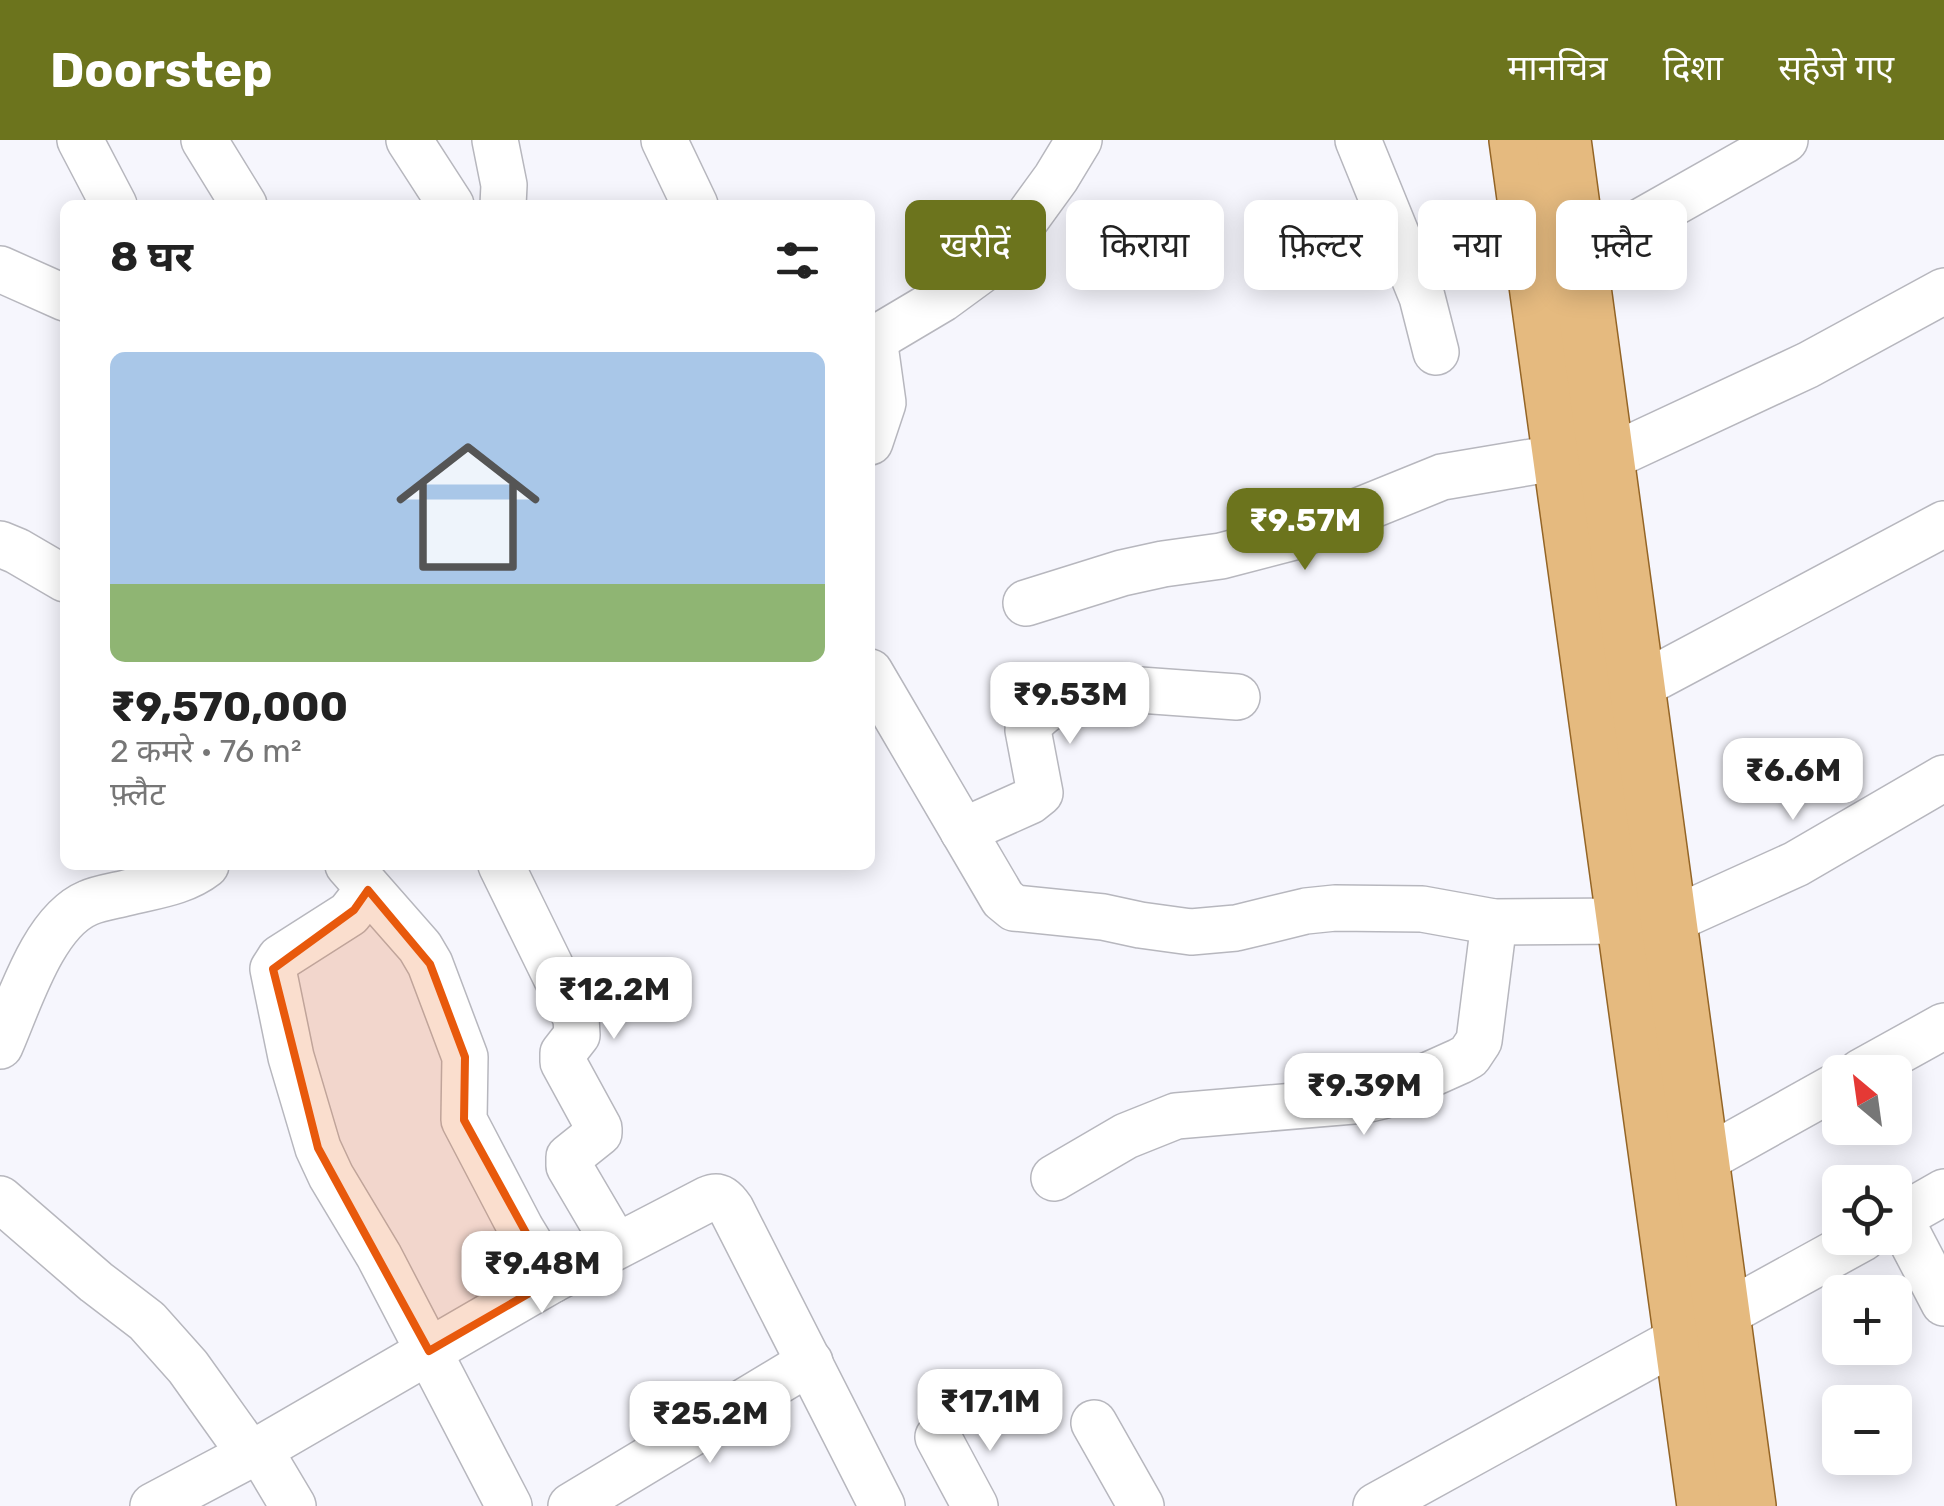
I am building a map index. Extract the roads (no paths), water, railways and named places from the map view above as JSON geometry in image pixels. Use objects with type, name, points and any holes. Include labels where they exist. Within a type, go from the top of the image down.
[{"type":"main road","points":[[1517,140],[1636,688],[1648,921],[1702,1161],[1705,1506]]},
{"type":"main road","points":[[1563,140],[1571,200]]},
{"type":"main road","points":[[1579,290],[1583,458],[1702,1327],[1748,1506]]},
{"type":"street","points":[[80,140],[111,200]]},
{"type":"street","points":[[204,140],[241,200]]},
{"type":"street","points":[[408,140],[449,200]]},
{"type":"street","points":[[495,140],[503,200]]},
{"type":"street","points":[[664,140],[693,200]]},
{"type":"street","points":[[875,336],[942,299],[998,258],[1079,140]]},
{"type":"street","points":[[1358,140],[1422,297],[1436,352]]},
{"type":"street","points":[[1679,200],[1785,140]]},
{"type":"street","points":[[0,269],[60,296]]},
{"type":"street","points":[[1026,604],[1122,574],[1221,556],[1294,537],[1442,478],[1583,458],[1795,372],[1944,290]]},
{"type":"street","points":[[875,355],[883,402],[875,427]]},
{"type":"street","points":[[1636,688],[1944,524]]},
{"type":"street","points":[[0,544],[60,576]]},
{"type":"street","points":[[875,680],[1003,899],[1014,908],[1104,917],[1191,932],[1236,928],[1335,908],[1422,909],[1494,922],[1648,921],[1796,864],[1944,778]]},
{"type":"street","points":[[963,830],[1040,793],[1029,724],[1038,714],[1082,690],[1236,697]]},
{"type":"street","points":[[0,1046],[49,938],[72,912],[88,903],[179,880],[197,870]]},
{"type":"street","points":[[503,870],[576,1018],[577,1035],[563,1054],[563,1062],[599,1133],[570,1157],[568,1166],[616,1246]]},
{"type":"street","points":[[358,877],[420,947],[430,964],[464,1057],[464,1120],[521,1230],[552,1280]]},
{"type":"street","points":[[358,877],[354,910],[280,958],[273,969],[290,1056],[318,1148],[331,1176],[379,1256],[509,1506]]},
{"type":"street","points":[[1054,1178],[1126,1136],[1176,1116],[1365,1100],[1460,1061],[1478,1042],[1494,922]]},
{"type":"street","points":[[1892,1055],[1944,1026]]},
{"type":"street","points":[[1702,1161],[1822,1094]]},
{"type":"street","points":[[1912,1210],[1944,1192]]},
{"type":"street","points":[[153,1506],[255,1452],[552,1280],[712,1197],[722,1199],[731,1210],[882,1506]]},
{"type":"street","points":[[0,1199],[147,1321],[188,1368],[243,1444],[265,1459],[293,1506]]},
{"type":"street","points":[[1376,1506],[1832,1255]]},
{"type":"street","points":[[1908,1255],[1944,1303]]},
{"type":"street","points":[[571,1506],[810,1362]]},
{"type":"street","points":[[1094,1423],[1141,1506]]},
{"type":"street","points":[[938,1437],[975,1506]]}]
